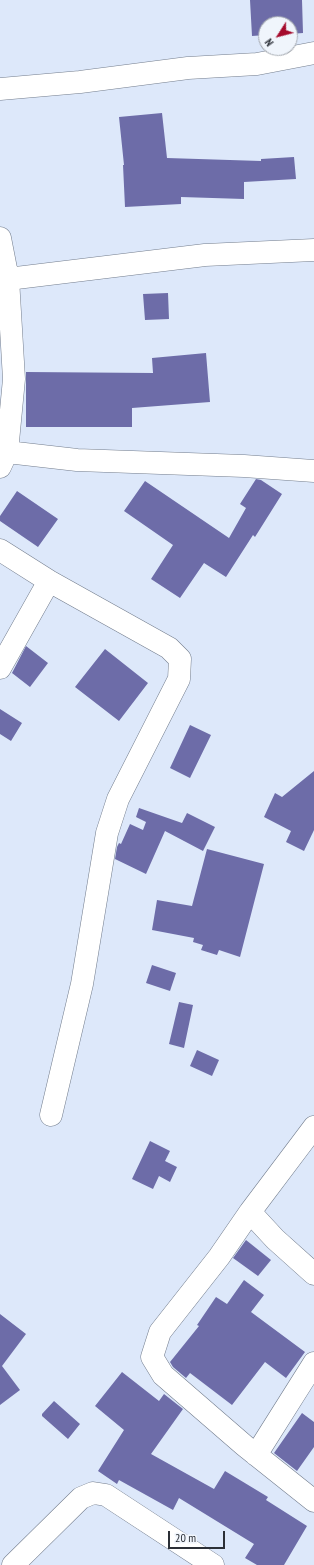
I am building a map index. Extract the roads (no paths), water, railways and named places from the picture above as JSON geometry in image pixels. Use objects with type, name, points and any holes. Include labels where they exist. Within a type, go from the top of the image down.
[{"type":"street","points":[[0,89],[80,82],[188,68],[257,64],[314,53]]},
{"type":"street","points":[[0,238],[8,279],[7,379],[4,460],[77,460],[244,466],[314,471]]},
{"type":"street","points":[[8,279],[205,256],[314,250]]},
{"type":"street","points":[[0,550],[49,581],[169,648],[180,660],[179,679],[118,799],[107,834],[82,984],[51,1115]]},
{"type":"street","points":[[0,668],[49,581]]},
{"type":"street","points":[[314,1127],[250,1212],[219,1257],[160,1332],[152,1356],[163,1375],[256,1455],[314,1501]]},
{"type":"street","points":[[250,1212],[275,1239],[314,1274]]},
{"type":"street","points":[[256,1455],[314,1363]]},
{"type":"street","points":[[13,1565],[81,1498],[93,1494],[106,1495],[213,1565]]}]
